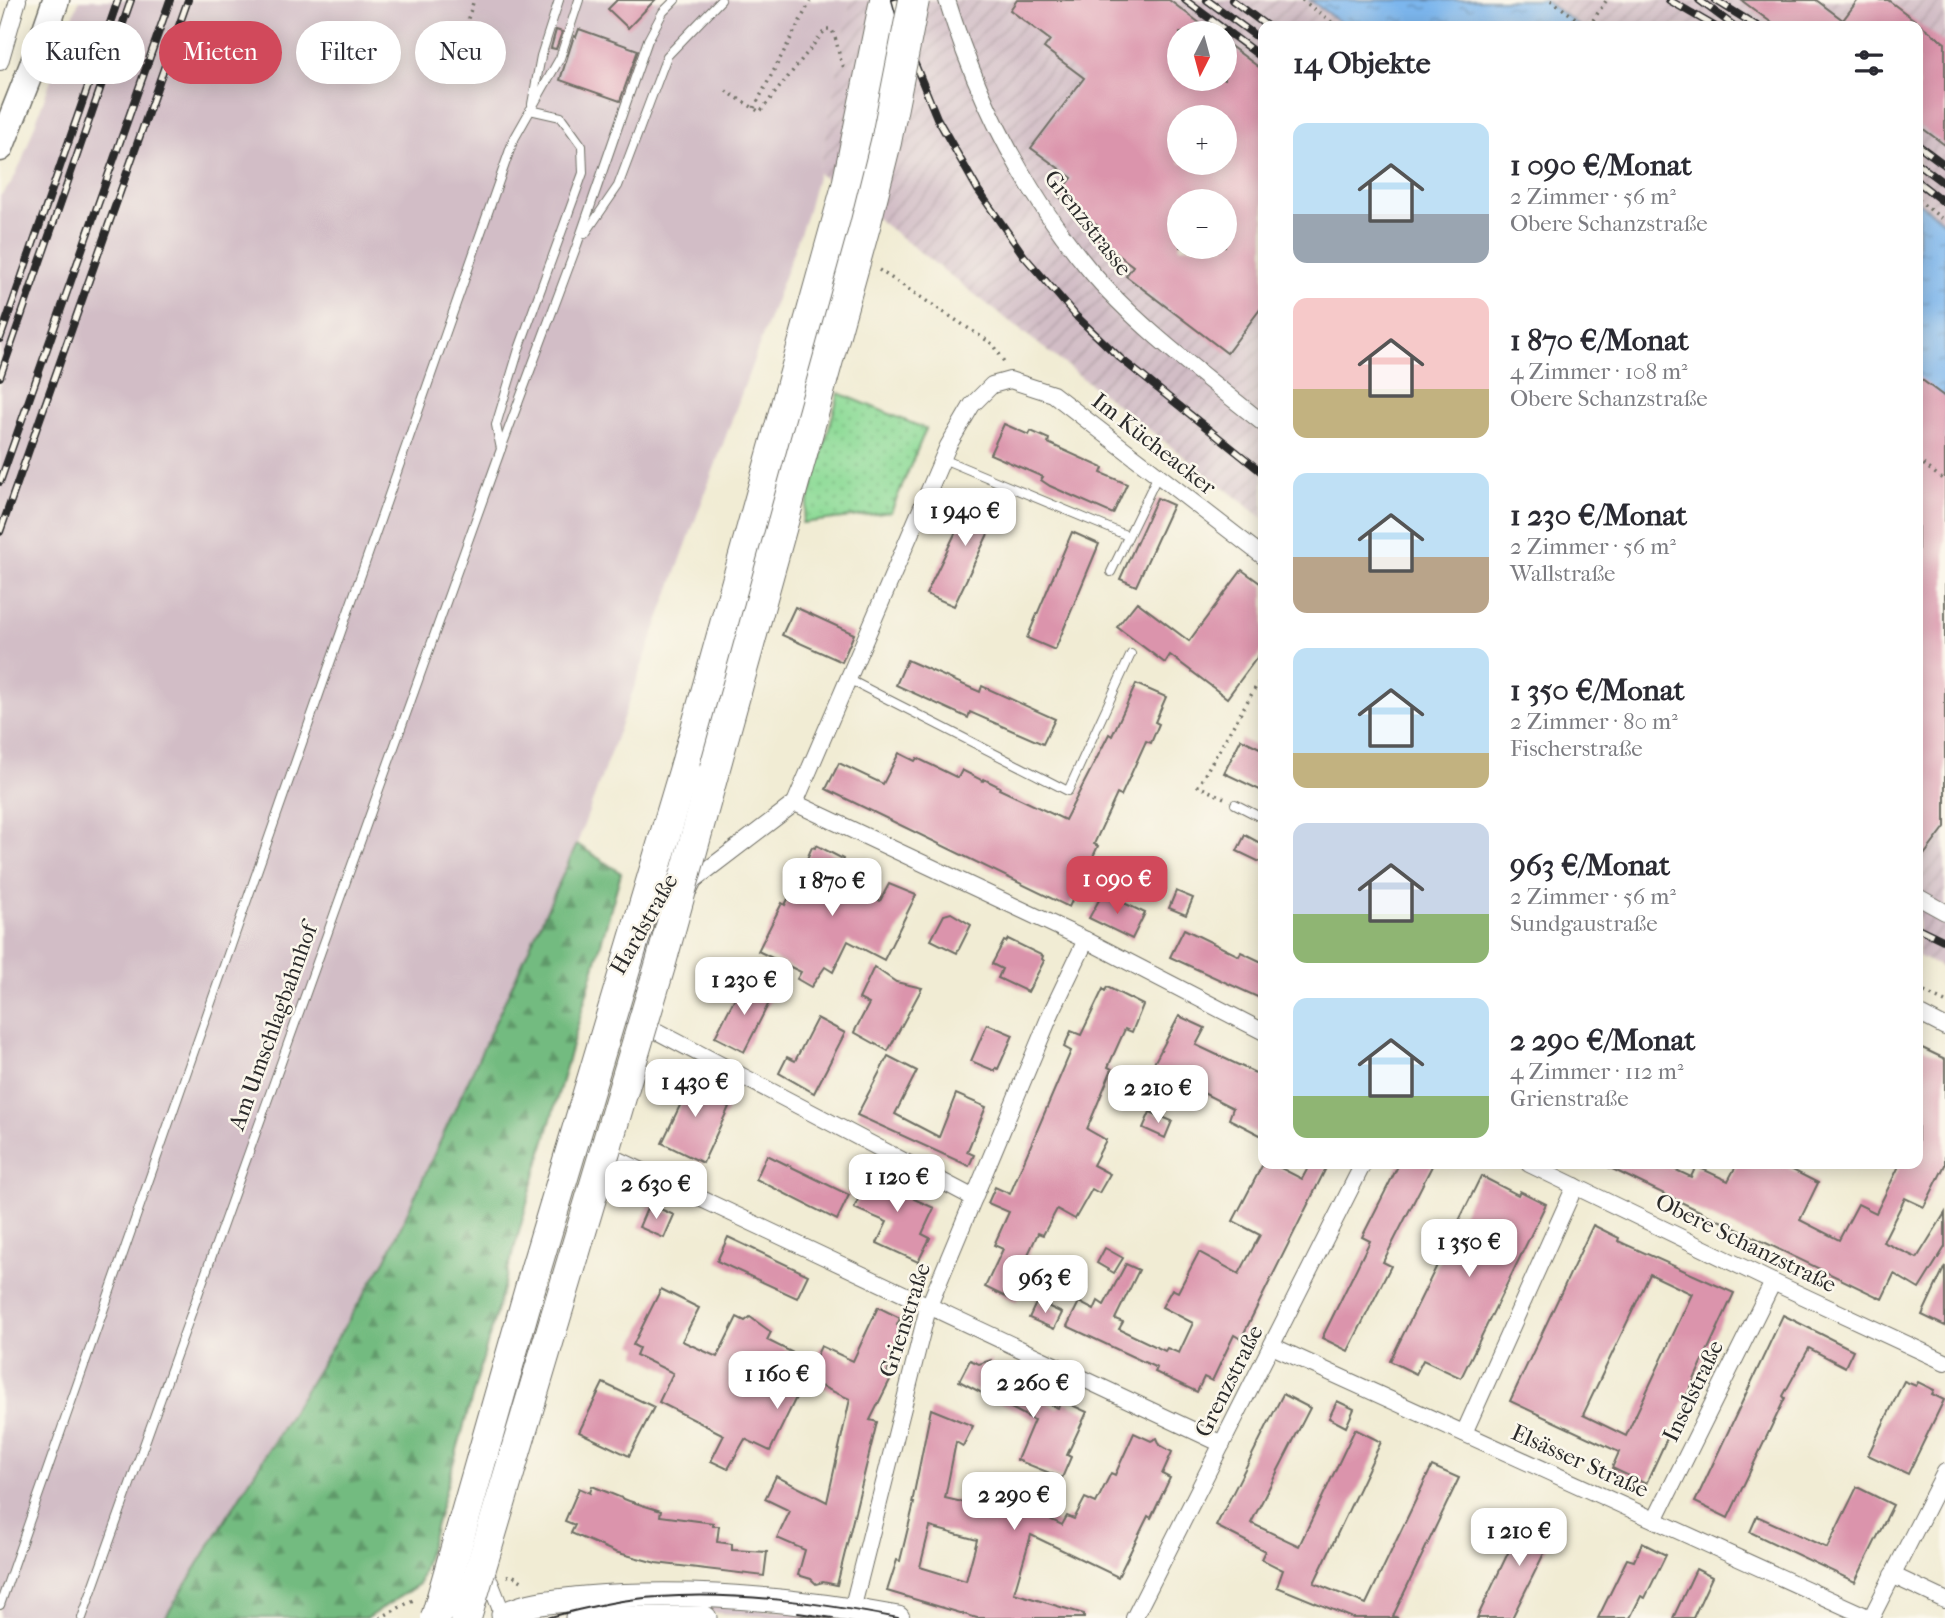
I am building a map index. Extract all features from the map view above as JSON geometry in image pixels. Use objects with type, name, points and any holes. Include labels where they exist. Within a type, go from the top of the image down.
[{"type":"highway","points":[[436,1618],[533,1278],[685,768],[842,206],[885,0]]},
{"type":"highway","points":[[466,1618],[660,966],[865,226],[887,142],[914,0]]},
{"type":"main road","points":[[0,148],[56,0]]},
{"type":"main road","points":[[494,1617],[519,1606],[629,1595],[727,1596],[898,1618]]},
{"type":"main road","points":[[494,1617],[536,1618]]},
{"type":"main road","points":[[577,1618],[705,1618]]},
{"type":"street","points":[[0,62],[18,0]]},
{"type":"street","name":"Grenzstrasse","points":[[947,0],[994,124],[1051,220],[1089,270],[1143,323],[1258,419]]},
{"type":"street","name":"Hardstraße","points":[[494,1617],[480,1546],[481,1508],[635,976],[695,880],[795,803],[943,459],[972,405],[992,385],[1010,380]]},
{"type":"street","name":"Im Kücheacker","points":[[1010,380],[1053,394],[1258,552]]},
{"type":"street","points":[[795,803],[1086,940],[1258,1029]]},
{"type":"street","points":[[1923,900],[1945,912]]},
{"type":"street","name":"Grienstraße","points":[[852,1610],[928,1308],[1052,1011],[1086,940]]},
{"type":"street","points":[[624,1014],[975,1198]]},
{"type":"street","points":[[1923,1016],[1945,1027]]},
{"type":"street","points":[[587,1145],[928,1308],[1222,1444]]},
{"type":"street","name":"Grenzstraße","points":[[1134,1618],[1360,1169]]},
{"type":"street","name":"Obere Schanzstraße","points":[[1539,1169],[1945,1362]]},
{"type":"street","points":[[1464,1433],[1575,1186]]},
{"type":"street","name":"Inselstraße","points":[[1655,1520],[1773,1282]]},
{"type":"street","name":"Elsässer Straße","points":[[1272,1346],[1871,1618]]},
{"type":"street","points":[[1871,1618],[1945,1472]]},
{"type":"street","points":[[1892,1576],[1945,1600]]},
{"type":"lane","points":[[530,110],[541,56],[559,0]]},
{"type":"lane","points":[[0,1605],[513,141],[560,58],[579,0]]},
{"type":"lane","points":[[577,245],[648,40],[663,12],[675,0]]},
{"type":"lane","points":[[577,245],[618,186],[667,56],[721,0]]},
{"type":"lane","points":[[502,449],[496,425],[519,349],[583,173],[582,146],[561,117],[530,110]]},
{"type":"lane","name":"Am Umschlagbahnhof","points":[[82,1618],[577,245]]},
{"type":"lane","points":[[943,459],[1128,536]]},
{"type":"lane","points":[[1111,572],[1158,475]]},
{"type":"lane","points":[[848,679],[1068,791],[1131,654]]},
{"type":"lane","points":[[1235,804],[1258,816]]},
{"type":"path","points":[[446,85],[474,0]]},
{"type":"path","points":[[1302,0],[1330,21]]},
{"type":"path","points":[[1551,0],[1581,21]]},
{"type":"path","points":[[1592,21],[1606,1]]},
{"type":"path","points":[[754,108],[807,3],[810,2]]},
{"type":"path","points":[[726,91],[760,112],[827,29],[834,33],[839,60],[848,71]]},
{"type":"path","points":[[1923,204],[1945,221]]},
{"type":"path","points":[[873,267],[994,345],[1004,361],[1010,380]]},
{"type":"path","points":[[1923,464],[1945,481]]},
{"type":"path","points":[[1235,804],[1198,786],[1258,683]]},
{"type":"path","points":[[1923,991],[1945,1002]]},
{"type":"shaded area","points":[[79,0],[850,0],[818,173],[807,214],[577,844],[386,1259],[165,1618],[0,1618],[0,196],[11,184],[22,161],[49,84],[145,84],[145,21],[72,21]]},
{"type":"shaded area","points":[[850,0],[1945,0],[1945,969],[1923,958],[1923,21],[1258,21],[1258,514],[818,173]]},
{"type":"shaded area","points":[[635,1599],[866,1618],[790,1618],[689,1611],[621,1610],[534,1615]]},
{"type":"green space","points":[[839,393],[926,429],[891,512],[802,523]]},
{"type":"green space","points":[[577,844],[621,873],[419,1584],[367,1618],[165,1618],[386,1259]]},
{"type":"water","points":[[1310,0],[1544,0],[1573,21],[1338,21]]},
{"type":"water","points":[[1923,206],[1945,223],[1945,471],[1923,455]]},
{"type":"building","points":[[617,0],[655,0],[628,28],[608,9]]},
{"type":"building","points":[[1017,0],[1169,0],[1197,21],[1167,21],[1167,91],[1237,91],[1237,51],[1258,67],[1258,312],[1227,353],[1126,276],[1133,266],[1092,235],[1099,227],[1058,196],[1072,178],[1031,148],[1084,78],[1044,48],[1050,40],[1010,10]]},
{"type":"building","points":[[1741,0],[1816,0],[1843,20],[1858,0],[1888,0],[1916,21],[1769,21]]},
{"type":"building","points":[[1923,26],[1945,43],[1945,145],[1923,129]]},
{"type":"building","points":[[579,29],[638,50],[620,101],[560,80],[574,36],[576,37]]},
{"type":"building","points":[[556,30],[562,32],[556,49],[551,48]]},
{"type":"building","points":[[1923,381],[1945,397],[1945,827],[1923,856]]},
{"type":"building","points":[[1004,424],[1029,435],[1031,431],[1049,439],[1048,443],[1103,468],[1101,473],[1127,484],[1113,514],[1050,486],[1041,480],[1043,477],[990,454]]},
{"type":"building","points":[[976,490],[1003,502],[954,606],[926,594]]},
{"type":"building","points":[[1157,498],[1173,505],[1136,586],[1120,579]]},
{"type":"building","points":[[1072,532],[1099,544],[1055,650],[1027,638]]},
{"type":"building","points":[[1242,570],[1258,582],[1258,656],[1227,698],[1170,655],[1165,663],[1117,627],[1137,602],[1189,641]]},
{"type":"building","points":[[795,607],[854,634],[842,662],[782,635]]},
{"type":"building","points":[[907,660],[980,692],[982,686],[1055,719],[1043,744],[970,712],[968,718],[896,685]]},
{"type":"building","points":[[1136,684],[1166,697],[1155,722],[1159,724],[1151,743],[1146,741],[1121,796],[1117,794],[1094,844],[1098,846],[1069,907],[826,789],[839,763],[883,784],[899,753],[915,761],[917,758],[958,778],[962,770],[1065,820],[1109,734],[1112,736]]},
{"type":"building","points":[[1241,739],[1258,747],[1258,789],[1224,773]]},
{"type":"building","points":[[1245,835],[1258,842],[1258,861],[1237,851]]},
{"type":"building","points":[[816,845],[856,868],[848,885],[880,901],[889,884],[916,895],[884,960],[848,941],[833,972],[825,967],[811,987],[797,979],[801,972],[758,951],[782,903],[785,905],[812,847],[815,848]]},
{"type":"building","points":[[1176,891],[1193,898],[1186,915],[1169,908]]},
{"type":"building","points":[[1103,893],[1145,913],[1132,939],[1089,918]]},
{"type":"building","points":[[951,913],[971,925],[957,953],[931,940],[944,915]]},
{"type":"building","points":[[1184,929],[1239,956],[1241,952],[1258,960],[1258,997],[1170,957]]},
{"type":"building","points":[[1008,939],[1043,956],[1044,961],[1028,992],[998,978],[1002,969],[992,964],[1004,941]]},
{"type":"building","points":[[874,967],[896,982],[922,988],[888,1051],[854,1032],[869,1004],[859,999]]},
{"type":"building","points":[[743,982],[772,997],[744,1052],[715,1037]]},
{"type":"building","points":[[1107,987],[1143,1005],[1132,1032],[1125,1029],[1108,1067],[1112,1069],[1087,1129],[1106,1140],[1093,1165],[1110,1174],[1099,1193],[1092,1189],[1075,1219],[1057,1209],[1043,1235],[1038,1233],[1019,1274],[1028,1278],[1016,1302],[985,1287],[1003,1249],[994,1245],[1009,1212],[988,1203],[995,1187],[1010,1194],[1071,1051],[1064,1047],[1071,1031],[1081,1035],[1103,989],[1105,991]]},
{"type":"building","points":[[1179,1016],[1205,1028],[1196,1045],[1258,1074],[1258,1134],[1229,1119],[1233,1108],[1152,1067]]},
{"type":"building","points":[[817,1018],[845,1033],[814,1093],[779,1073],[787,1057],[795,1061]]},
{"type":"building","points":[[987,1024],[1013,1035],[995,1071],[971,1061]]},
{"type":"building","points":[[1923,1048],[1945,1059],[1945,1165],[1924,1207],[1905,1198],[1883,1242],[1917,1258],[1945,1213],[1945,1247],[1919,1289],[1894,1274],[1882,1299],[1612,1169],[1674,1169],[1691,1177],[1695,1169],[1702,1169],[1728,1181],[1734,1169],[1791,1169],[1818,1183],[1800,1220],[1839,1240],[1858,1204],[1876,1213],[1898,1169],[1923,1169]]},
{"type":"building","points":[[888,1056],[917,1071],[895,1114],[939,1137],[956,1094],[986,1107],[967,1152],[974,1155],[969,1166],[857,1115]]},
{"type":"building","points":[[683,1072],[714,1087],[710,1097],[729,1107],[703,1163],[662,1143],[686,1093],[676,1088]]},
{"type":"building","points":[[1150,1112],[1172,1121],[1165,1138],[1143,1128]]},
{"type":"building","points":[[767,1155],[849,1195],[837,1220],[756,1179]]},
{"type":"building","points":[[1260,1169],[1283,1169],[1302,1179],[1307,1169],[1326,1169],[1241,1339],[1234,1335],[1212,1381],[1204,1377],[1197,1392],[1155,1372],[1157,1368],[1067,1326],[1079,1302],[1094,1310],[1098,1301],[1104,1305],[1126,1264],[1139,1270],[1115,1319],[1123,1322],[1119,1329],[1165,1351],[1167,1348],[1179,1353],[1193,1323],[1162,1307],[1172,1289],[1178,1292],[1199,1252],[1239,1274],[1260,1235],[1233,1221]]},
{"type":"building","points":[[1396,1169],[1430,1169],[1383,1262],[1391,1266],[1348,1351],[1322,1338],[1370,1241],[1362,1237]]},
{"type":"building","points":[[885,1171],[919,1187],[914,1199],[934,1208],[922,1234],[930,1238],[918,1262],[877,1243],[887,1222],[854,1208],[871,1172],[882,1178]]},
{"type":"building","points":[[1481,1176],[1518,1195],[1520,1191],[1546,1204],[1461,1378],[1423,1360],[1416,1374],[1390,1361]]},
{"type":"building","points":[[649,1204],[674,1215],[664,1238],[639,1227]]},
{"type":"building","points":[[1593,1225],[1619,1238],[1618,1241],[1734,1293],[1646,1484],[1612,1468],[1619,1452],[1510,1401]],"holes":[[[1650,1274],[1692,1294],[1626,1436],[1583,1415]]]},
{"type":"building","points":[[728,1237],[808,1275],[797,1298],[717,1261]]},
{"type":"building","points":[[1105,1248],[1123,1258],[1114,1273],[1097,1263]]},
{"type":"building","points":[[1945,1266],[1945,1326],[1922,1315]]},
{"type":"building","points":[[661,1289],[699,1308],[682,1341],[717,1357],[737,1317],[745,1321],[750,1317],[771,1332],[767,1340],[813,1363],[821,1346],[853,1361],[878,1307],[900,1318],[897,1325],[902,1327],[886,1376],[891,1378],[870,1420],[877,1422],[837,1585],[823,1582],[816,1584],[811,1579],[798,1575],[805,1550],[777,1538],[790,1511],[765,1499],[776,1476],[827,1502],[850,1399],[805,1379],[770,1451],[745,1439],[728,1469],[711,1461],[724,1435],[659,1402],[673,1373],[636,1355],[639,1348],[633,1345]]},
{"type":"building","points":[[1037,1301],[1062,1313],[1054,1329],[1029,1318]]},
{"type":"building","points":[[1783,1315],[1853,1350],[1845,1367],[1809,1348],[1783,1396],[1785,1398],[1728,1518],[1695,1502]]},
{"type":"building","points":[[970,1360],[979,1364],[991,1360],[993,1377],[1058,1408],[1061,1400],[1087,1412],[1067,1455],[1071,1457],[1062,1478],[1017,1460],[1034,1420],[959,1381]]},
{"type":"building","points":[[1904,1381],[1916,1386],[1918,1382],[1934,1390],[1932,1394],[1944,1400],[1908,1474],[1868,1455]]},
{"type":"building","points":[[603,1383],[654,1407],[629,1456],[579,1432]]},
{"type":"building","points":[[1283,1394],[1310,1408],[1251,1523],[1299,1546],[1355,1429],[1381,1442],[1314,1583],[1366,1604],[1432,1466],[1459,1478],[1393,1616],[1398,1618],[1353,1618],[1277,1587],[1283,1570],[1261,1559],[1265,1551],[1216,1526]]},
{"type":"building","points":[[1337,1401],[1354,1409],[1346,1427],[1329,1418]]},
{"type":"building","points":[[931,1409],[973,1426],[963,1446],[956,1442],[945,1498],[1017,1515],[1021,1505],[1062,1525],[1067,1516],[1074,1519],[1085,1498],[1096,1503],[1111,1473],[1115,1475],[1134,1433],[1151,1441],[1157,1438],[1160,1445],[1172,1452],[1162,1474],[1170,1478],[1118,1577],[1031,1535],[1014,1593],[1084,1614],[1084,1618],[977,1618],[887,1591],[897,1560],[900,1561]],"holes":[[[930,1527],[977,1540],[966,1581],[920,1567]]]},
{"type":"building","points":[[592,1486],[661,1511],[660,1516],[719,1526],[717,1542],[732,1544],[732,1550],[767,1552],[764,1576],[656,1563],[615,1552],[571,1533],[575,1525],[565,1521],[579,1488],[590,1493]]},
{"type":"building","points":[[1857,1487],[1893,1505],[1855,1582],[1750,1532],[1757,1516],[1827,1548]]},
{"type":"building","points":[[1528,1511],[1558,1525],[1512,1618],[1477,1618]]},
{"type":"building","points":[[1642,1543],[1666,1555],[1645,1598],[1641,1596],[1630,1618],[1598,1618],[1627,1559],[1634,1561]]},
{"type":"building","points":[[1696,1569],[1712,1577],[1693,1618],[1673,1618]]},
{"type":"tram line","points":[[547,1618],[616,1602],[688,1596],[778,1600],[898,1618]]},
{"type":"tram line","points":[[798,1613],[833,1618]]},
{"type":"railway","points":[[0,339],[118,0]]},
{"type":"railway","points":[[0,377],[131,0]]},
{"type":"railway","points":[[0,482],[170,0]]},
{"type":"railway","points":[[0,532],[188,0]]},
{"type":"railway","points":[[895,0],[908,47],[937,118],[978,190],[1024,256],[1077,317],[1120,358],[1258,469]]},
{"type":"railway","points":[[1185,0],[1258,55]]},
{"type":"railway","points":[[1207,0],[1258,38]]},
{"type":"railway","points":[[1232,0],[1260,21]]},
{"type":"railway","points":[[1669,0],[1705,21]]},
{"type":"railway","points":[[1699,0],[1727,21]]},
{"type":"railway","points":[[1715,0],[1749,21]]},
{"type":"railway","points":[[1923,149],[1945,165]]},
{"type":"railway","points":[[1923,168],[1945,184]]},
{"type":"railway","points":[[1923,186],[1945,203]]},
{"type":"railway","points":[[1923,930],[1945,941]]}]
